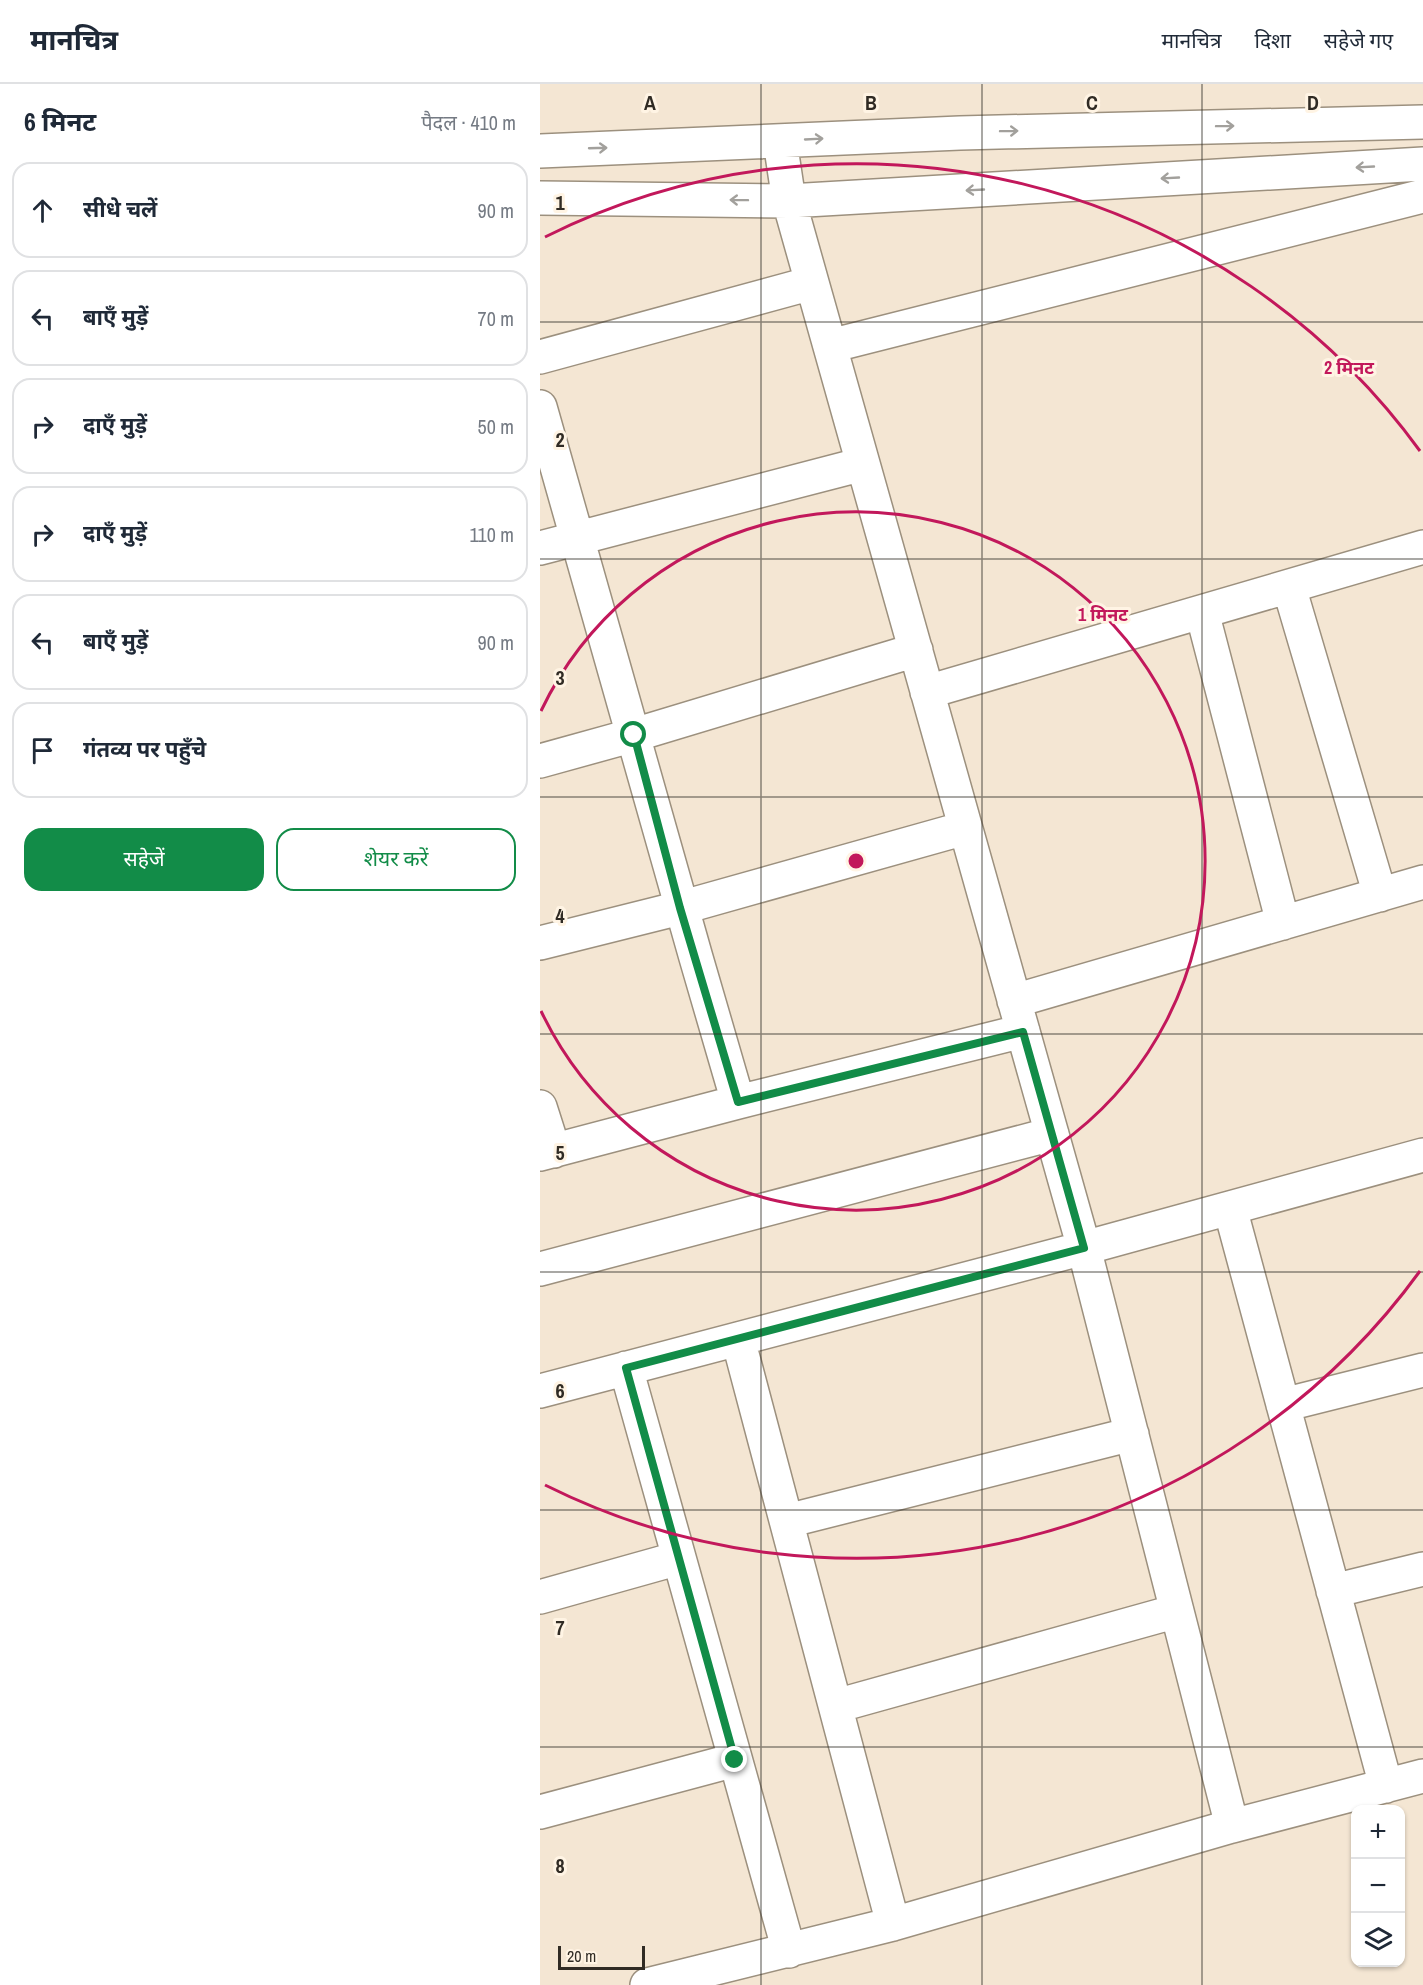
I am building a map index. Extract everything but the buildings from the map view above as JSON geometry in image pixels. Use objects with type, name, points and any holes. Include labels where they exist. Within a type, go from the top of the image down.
[{"type":"street","points":[[540,151],[960,133],[1423,122]]},
{"type":"street","points":[[1423,130],[1420,146],[1423,153]]},
{"type":"street","points":[[780,141],[789,201],[1084,1248],[1232,1826]]},
{"type":"street","points":[[540,198],[789,201],[1423,164]]},
{"type":"street","points":[[830,346],[1423,196]]},
{"type":"street","points":[[540,357],[812,284]]},
{"type":"street","points":[[540,407],[634,735],[680,908],[738,1102]]},
{"type":"street","points":[[540,548],[863,464]]},
{"type":"street","points":[[927,692],[1423,547]]},
{"type":"street","points":[[1289,587],[1380,895]]},
{"type":"street","points":[[1202,612],[1283,923]]},
{"type":"street","points":[[540,761],[916,650]]},
{"type":"street","points":[[540,943],[680,908],[965,828]]},
{"type":"street","points":[[540,1107],[547,1153],[738,1102],[1019,1016],[1283,923],[1423,882]]},
{"type":"street","points":[[540,1269],[1052,1134]]},
{"type":"street","points":[[540,1391],[1084,1248],[1423,1155]]},
{"type":"street","points":[[1230,1208],[1386,1786]]},
{"type":"street","points":[[738,1339],[893,1924]]},
{"type":"street","points":[[626,1368],[789,1951]]},
{"type":"street","points":[[1283,1405],[1423,1370]]},
{"type":"street","points":[[787,1521],[1132,1434]]},
{"type":"street","points":[[540,1597],[679,1558]]},
{"type":"street","points":[[1333,1591],[1423,1569]]},
{"type":"street","points":[[836,1706],[1177,1611]]},
{"type":"street","points":[[540,1812],[735,1760]]},
{"type":"street","points":[[647,1985],[893,1924],[1232,1826],[1423,1776]]},
{"type":"route","points":[[634,735],[680,908],[738,1102],[1023,1032],[1084,1248],[626,1368],[735,1760]]}]
